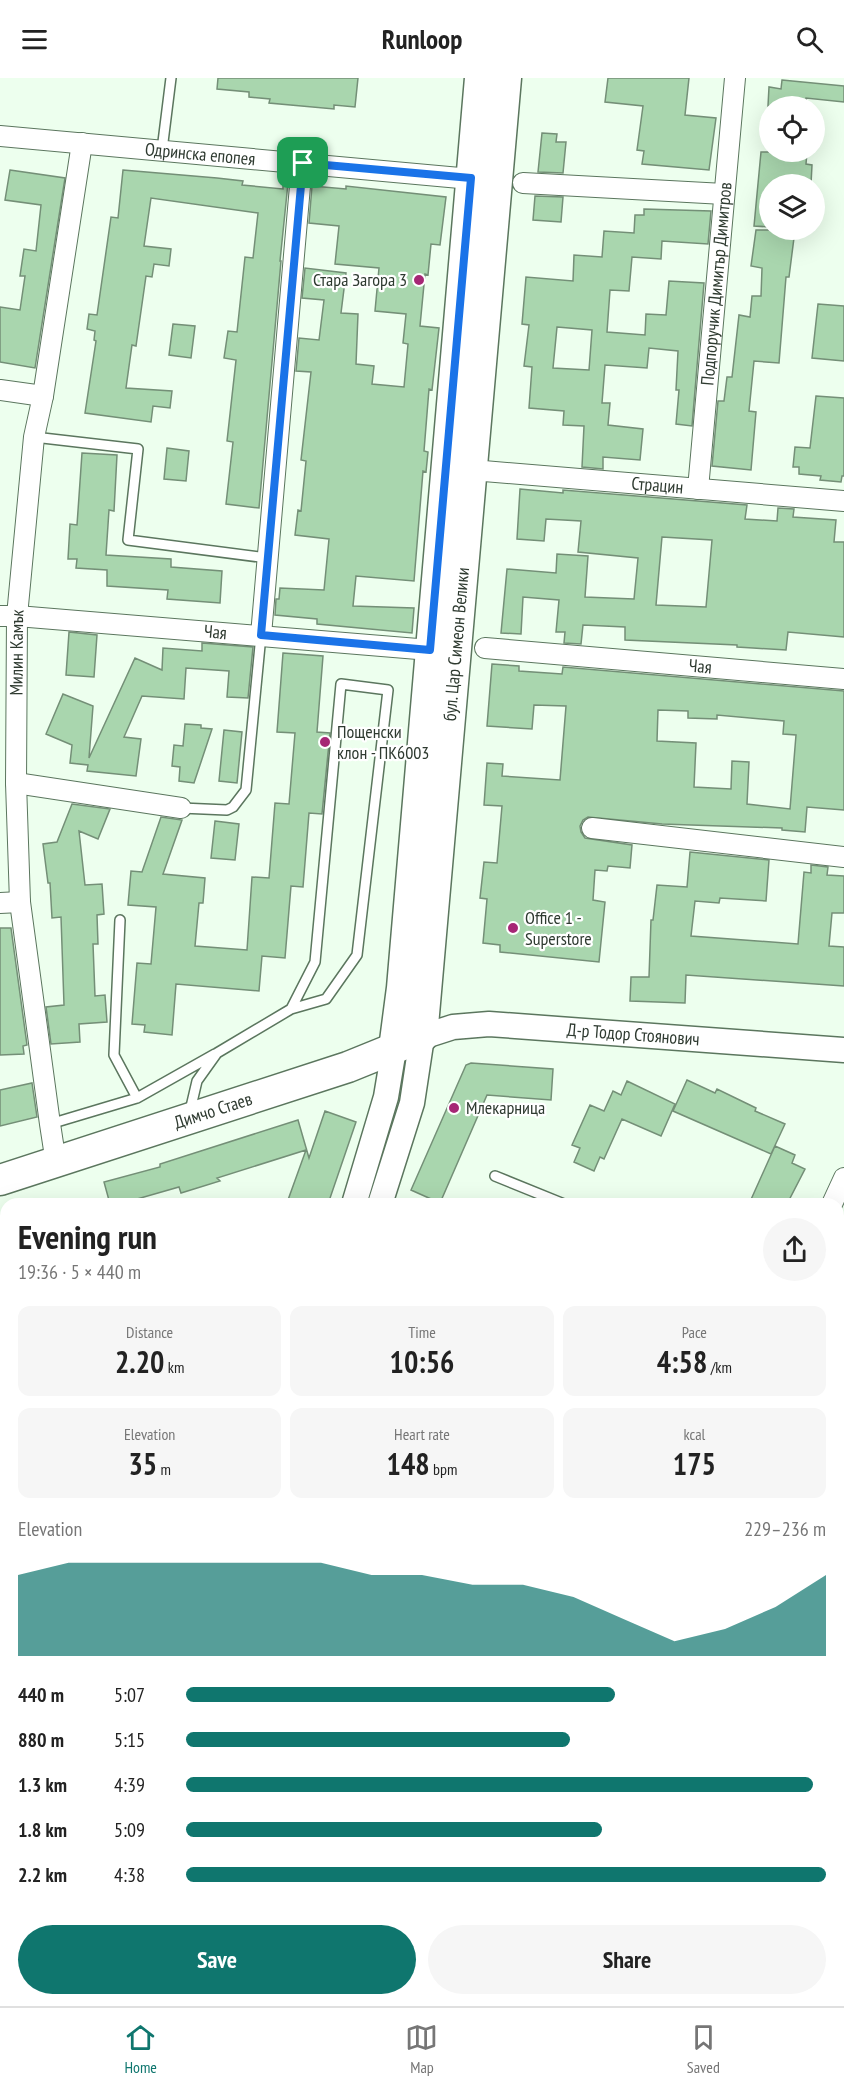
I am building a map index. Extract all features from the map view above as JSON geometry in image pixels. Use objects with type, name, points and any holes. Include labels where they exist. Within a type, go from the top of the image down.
[{"type":"main road","name":"бул. Цар Симеон Велики","points":[[394,1049],[402,988],[480,78]]},
{"type":"main road","name":"бул. Цар Симеон Велики","points":[[422,1037],[506,78]]},
{"type":"main road","name":"Димчо Стаев","points":[[0,1180],[348,1067],[422,1037]]},
{"type":"street","name":"Подпоручик Димитър Димитров","points":[[698,489],[735,78]]},
{"type":"street","name":"Одринска епопея","points":[[0,136],[471,178]]},
{"type":"street","name":"Милин Камък","points":[[57,1163],[20,902],[8,616],[34,437],[43,396],[82,143]]},
{"type":"street","points":[[261,635],[303,163]]},
{"type":"street","points":[[523,183],[724,194]]},
{"type":"street","points":[[0,390],[43,396]]},
{"type":"street","name":"Страцин","points":[[472,470],[844,501]]},
{"type":"street","name":"Чая","points":[[8,616],[430,650]]},
{"type":"street","name":"Чая","points":[[485,648],[844,680]]},
{"type":"street","points":[[16,783],[181,808]]},
{"type":"street","points":[[592,828],[844,857]]},
{"type":"street","points":[[0,903],[20,902]]},
{"type":"street","name":"Д-р Тодор Стоянович","points":[[422,1037],[453,1027],[489,1024],[844,1050]]},
{"type":"street","name":"бул. Цар Симеон Велики","points":[[382,1198],[412,1102],[422,1037]]},
{"type":"street","name":"бул. Цар Симеон Велики","points":[[356,1198],[386,1097],[394,1049]]},
{"type":"street","points":[[835,1198],[844,1178]]},
{"type":"lane","points":[[162,150],[171,78]]},
{"type":"lane","points":[[34,437],[138,449],[128,540],[267,558]]},
{"type":"lane","points":[[181,808],[226,810],[240,800],[246,790],[261,635]]},
{"type":"lane","points":[[50,1124],[137,1098],[291,1010],[326,999],[357,955],[388,690],[341,684],[315,962],[291,1010]]},
{"type":"lane","points":[[120,920],[114,1055],[137,1098]]},
{"type":"lane","points":[[188,1119],[197,1081],[217,1053]]},
{"type":"lane","points":[[495,1176],[549,1198]]},
{"type":"building","points":[[218,78],[358,78],[355,107],[334,105],[334,109],[269,103],[270,99],[249,97],[249,92],[217,89]]},
{"type":"building","points":[[608,78],[689,78],[685,115],[716,118],[709,170],[642,164],[644,151],[637,150],[643,106],[605,102]]},
{"type":"building","points":[[782,80],[844,86],[844,102],[825,100],[825,96],[769,96],[769,87],[781,89]]},
{"type":"building","points":[[542,133],[557,134],[556,142],[566,142],[563,173],[538,172]]},
{"type":"building","points":[[760,162],[806,162],[806,164],[812,165],[812,174],[759,174],[759,226],[754,226]]},
{"type":"building","points":[[10,170],[65,178],[35,368],[0,362],[0,307],[20,310],[25,276],[20,276],[24,249],[36,251],[41,205],[5,200]]},
{"type":"building","points":[[123,170],[243,181],[242,185],[283,189],[283,183],[288,183],[259,508],[226,504],[233,442],[227,441],[236,360],[224,358],[228,331],[237,332],[245,257],[253,258],[258,213],[151,198],[144,246],[171,249],[169,266],[154,264],[152,277],[146,276],[136,346],[132,345],[126,388],[172,391],[170,408],[153,406],[151,422],[85,413],[96,341],[94,340],[95,331],[87,329],[89,314],[97,315],[111,217],[118,218]]},
{"type":"building","points":[[312,186],[346,189],[346,186],[446,197],[440,245],[431,244],[428,275],[425,274],[420,326],[439,328],[432,390],[429,389],[424,451],[428,452],[426,472],[423,471],[414,581],[356,576],[353,606],[414,608],[412,633],[317,624],[317,619],[275,615],[276,599],[279,599],[280,588],[324,590],[329,539],[295,535],[298,510],[301,511],[306,461],[301,460],[311,372],[296,371],[299,338],[319,340],[324,300],[302,298],[305,268],[346,273],[341,313],[358,314],[356,364],[374,366],[372,384],[404,387],[408,344],[403,343],[406,314],[375,311],[379,268],[335,264],[339,226],[309,223]]},
{"type":"building","points":[[535,196],[563,197],[561,222],[533,220]]},
{"type":"building","points":[[644,209],[711,211],[708,244],[662,241],[661,259],[632,257],[629,291],[610,290],[607,332],[645,335],[646,314],[666,315],[669,281],[704,283],[692,426],[676,424],[679,390],[676,390],[678,351],[649,348],[647,368],[605,365],[602,403],[610,403],[608,425],[643,429],[640,460],[603,457],[603,469],[582,467],[584,426],[563,425],[564,411],[529,408],[532,367],[524,366],[529,325],[522,324],[526,277],[573,281],[574,255],[602,257],[604,231],[634,233],[635,215],[644,215]],"holes":[[[557,327],[592,330],[589,370],[553,368]]]},
{"type":"building","points":[[756,230],[759,230],[759,240],[794,240],[789,277],[786,277],[779,363],[754,361],[749,411],[756,412],[751,470],[712,466],[718,401],[724,401],[727,377],[732,377],[739,315],[750,317],[752,296],[761,296],[762,268],[751,266]]},
{"type":"building","points":[[818,304],[844,306],[844,361],[812,358]]},
{"type":"building","points":[[173,324],[195,326],[191,358],[169,355]]},
{"type":"building","points":[[816,396],[844,398],[844,476],[841,482],[820,480],[821,476],[799,474],[799,467],[793,467],[795,447],[810,448]]},
{"type":"building","points":[[167,448],[189,451],[186,481],[164,479]]},
{"type":"building","points":[[82,453],[117,455],[114,511],[109,510],[106,555],[171,559],[171,567],[222,571],[220,603],[167,599],[168,590],[107,586],[107,570],[76,568],[77,559],[68,559],[70,524],[77,525]]},
{"type":"building","points":[[520,489],[563,493],[563,490],[747,505],[745,519],[777,521],[778,508],[794,509],[793,517],[836,520],[834,542],[844,542],[844,637],[788,632],[786,650],[737,647],[737,645],[625,640],[625,627],[583,625],[581,644],[564,643],[565,632],[556,632],[559,600],[523,597],[521,634],[501,633],[507,569],[556,573],[557,554],[588,556],[585,597],[634,599],[638,558],[578,552],[581,521],[546,519],[544,541],[517,539]],"holes":[[[662,537],[712,540],[706,607],[656,605]]]},
{"type":"building","points":[[69,632],[97,635],[94,677],[66,675]]},
{"type":"building","points":[[202,643],[253,647],[248,698],[227,697],[229,671],[186,668],[184,699],[142,696],[124,737],[141,739],[136,776],[87,771],[88,765],[70,763],[72,745],[46,734],[63,694],[93,706],[89,758],[135,658],[162,670],[163,648],[202,651]]},
{"type":"building","points":[[283,653],[323,656],[317,732],[330,733],[322,814],[309,813],[303,887],[291,886],[285,958],[262,956],[259,991],[176,984],[172,1035],[144,1032],[145,1025],[132,1024],[137,963],[151,964],[156,907],[128,905],[131,871],[142,872],[161,817],[182,820],[163,874],[205,878],[203,903],[199,903],[195,946],[247,950],[252,877],[269,878],[275,803],[289,804],[295,733],[277,732]]},
{"type":"building","points":[[492,664],[519,666],[519,671],[562,674],[563,667],[844,691],[844,810],[807,807],[805,832],[782,830],[782,828],[662,824],[588,817],[580,826],[585,838],[632,845],[630,868],[608,866],[607,871],[595,870],[593,900],[605,902],[599,962],[500,952],[500,945],[483,943],[487,899],[480,898],[484,862],[497,863],[502,806],[484,805],[487,763],[503,764],[502,776],[560,780],[566,706],[534,705],[532,729],[487,726]],"holes":[[[658,710],[688,711],[688,718],[717,719],[717,715],[784,721],[783,734],[796,735],[790,809],[747,804],[749,762],[732,761],[731,789],[694,787],[696,743],[657,741]]]},
{"type":"building","points":[[185,724],[201,725],[201,728],[212,729],[194,783],[179,781],[180,767],[172,766],[174,745],[183,746]]},
{"type":"building","points":[[224,730],[242,732],[237,783],[219,781]]},
{"type":"building","points":[[72,804],[110,809],[98,839],[79,831],[85,885],[102,884],[104,914],[97,915],[98,944],[93,944],[95,996],[105,995],[107,1022],[79,1024],[80,1042],[51,1044],[46,1007],[64,1005],[61,917],[52,918],[50,883],[48,883],[43,844],[57,842]]},
{"type":"building","points":[[215,821],[239,824],[235,860],[211,858]]},
{"type":"building","points":[[690,852],[769,860],[766,901],[720,898],[719,903],[695,901],[691,936],[798,944],[804,872],[811,873],[811,865],[828,867],[827,875],[844,876],[844,913],[832,913],[829,946],[844,947],[844,986],[686,975],[685,1003],[630,1001],[631,977],[649,977],[651,920],[653,920],[657,885],[687,887]]},
{"type":"building","points":[[0,928],[11,928],[27,1045],[23,1046],[24,1054],[0,1055]]},
{"type":"building","points":[[471,1063],[553,1069],[551,1100],[487,1095],[442,1198],[429,1198],[411,1190],[466,1065]]},
{"type":"building","points":[[687,1080],[715,1093],[717,1089],[756,1108],[755,1111],[785,1124],[771,1154],[673,1111]]},
{"type":"building","points":[[627,1081],[675,1104],[661,1136],[622,1119],[604,1159],[600,1157],[594,1171],[574,1162],[580,1148],[572,1145],[590,1105],[604,1111],[613,1091],[621,1095]]},
{"type":"building","points":[[32,1083],[37,1117],[0,1126],[0,1090]]},
{"type":"building","points":[[325,1111],[356,1122],[330,1198],[289,1198],[306,1150],[217,1178],[220,1181],[181,1193],[179,1187],[140,1198],[108,1198],[104,1182],[160,1167],[160,1164],[298,1120],[309,1158]]},
{"type":"building","points":[[775,1146],[795,1155],[792,1163],[805,1169],[790,1198],[752,1198]]},
{"type":"place","name":"Стара Загора 3","points":[[419,280]]},
{"type":"place","name":"Пощенски клон - ПК6003","points":[[325,742]]},
{"type":"place","name":"Office 1 - Superstore","points":[[513,928]]},
{"type":"place","name":"Млекарница","points":[[454,1108]]},
{"type":"route","points":[[303,163],[471,178],[430,650],[261,635],[303,163]]}]
